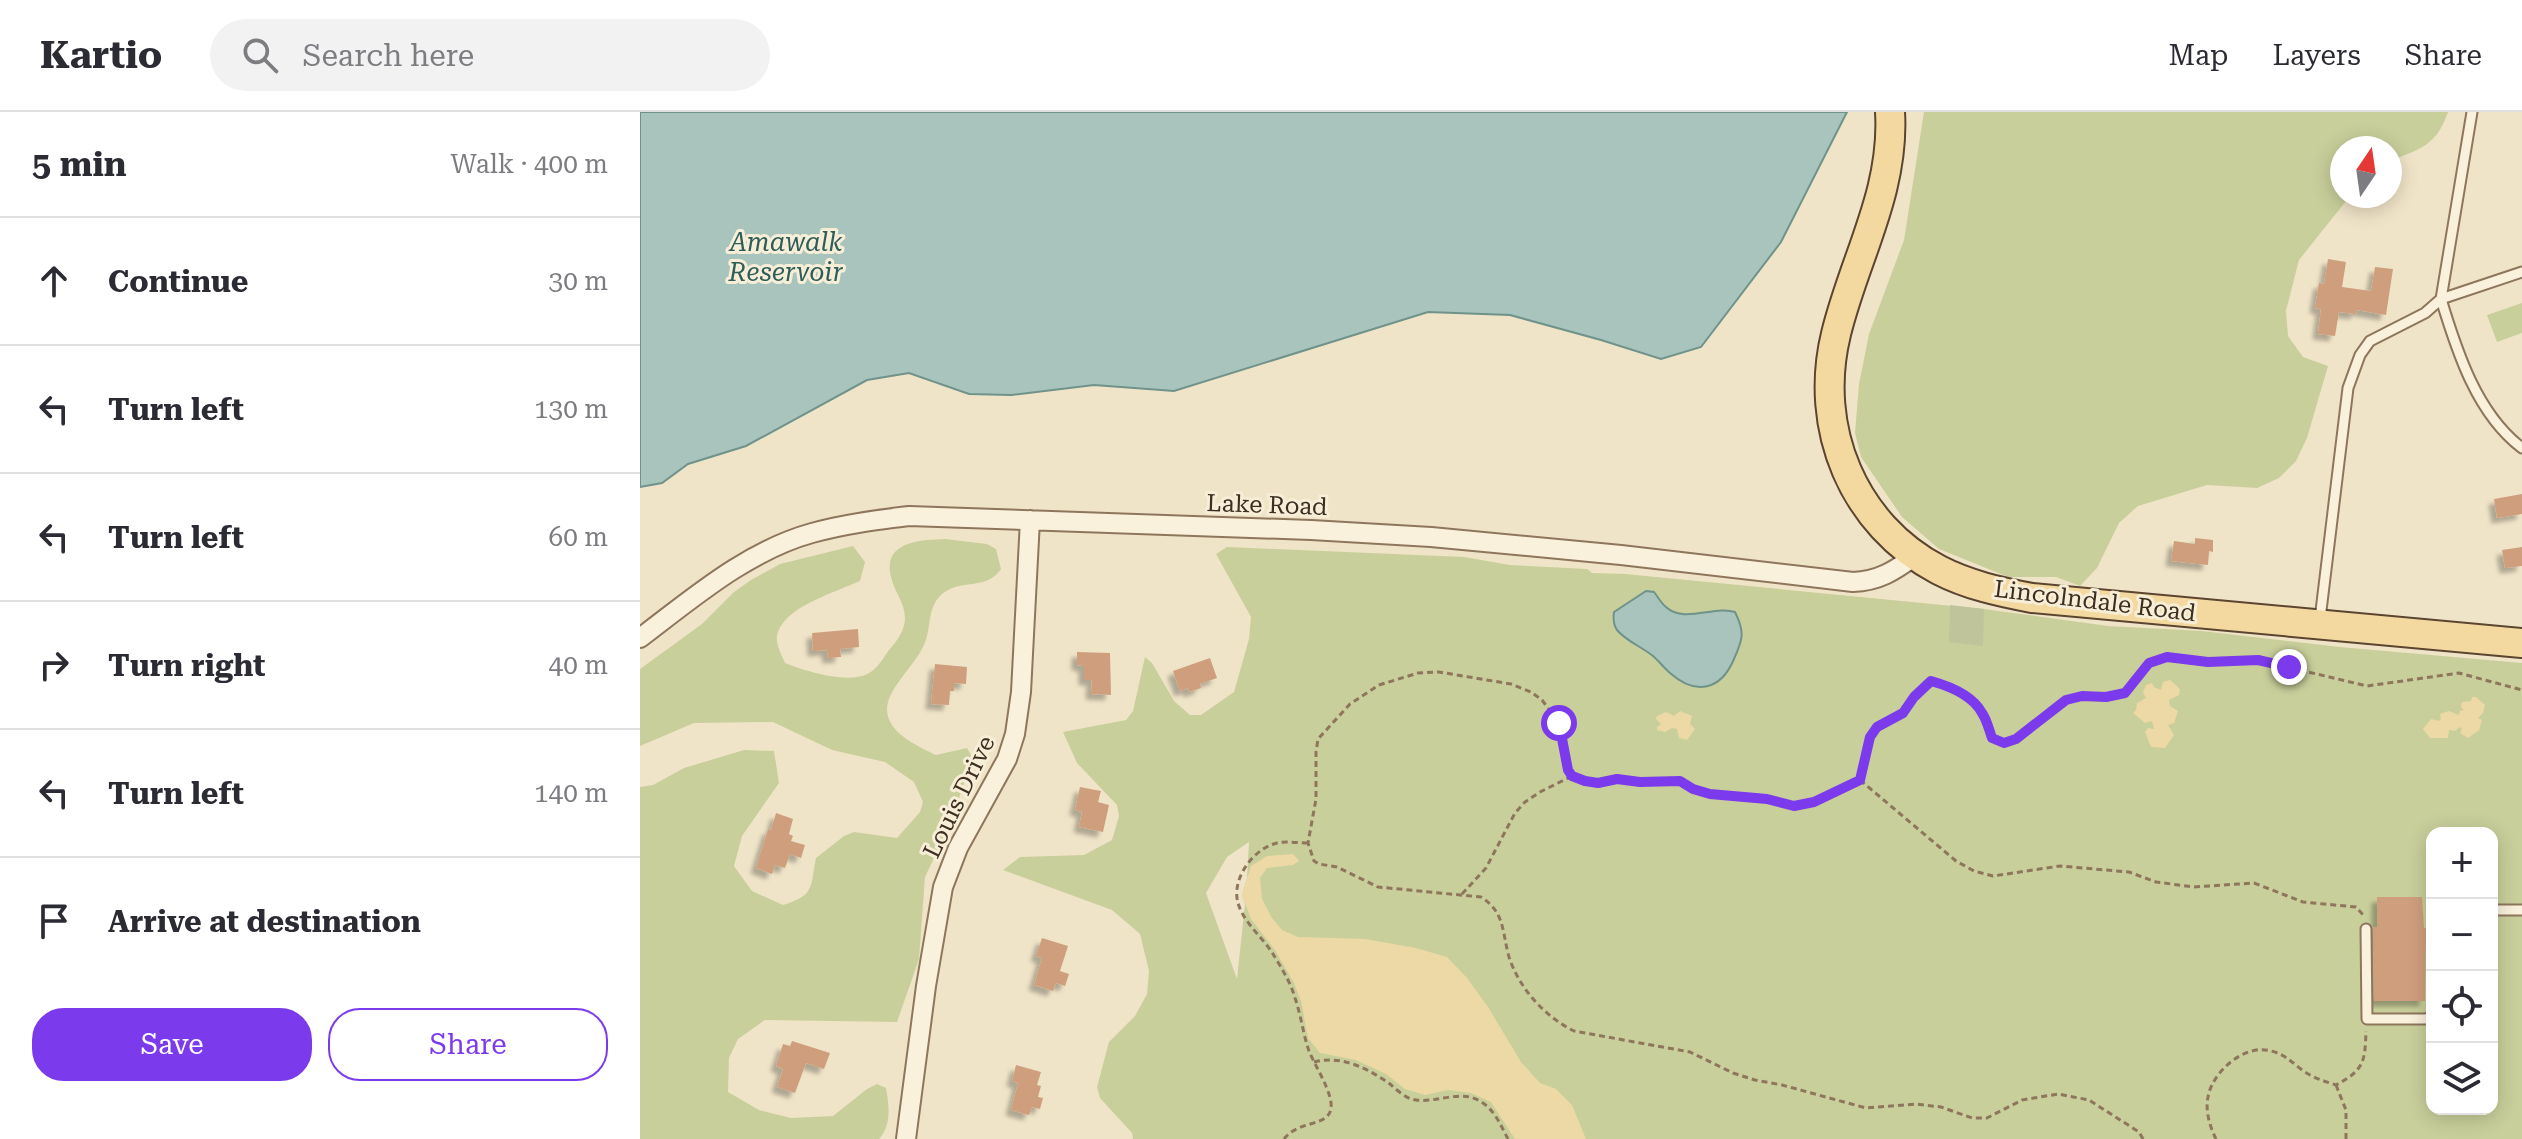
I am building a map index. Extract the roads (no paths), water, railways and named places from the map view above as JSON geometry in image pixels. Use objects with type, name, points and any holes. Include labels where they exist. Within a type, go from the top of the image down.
[{"type":"main road","name":"Lincolndale Road","points":[[1890,112],[1886,175],[1873,226],[1835,335],[1830,361],[1829,400],[1835,438],[1850,481],[1862,503],[1894,540],[1940,571],[1971,584],[2032,598],[2522,643]]},
{"type":"street","name":"Lake Road","points":[[640,638],[715,582],[756,556],[810,533],[909,516],[1431,537],[1853,582],[1883,577],[1915,556]]},
{"type":"street","name":"Louis Drive","points":[[906,1139],[926,986],[943,887],[958,848],[1007,759],[1015,734],[1021,692],[1030,520]]},
{"type":"lane","points":[[2472,112],[2441,299],[2450,329],[2480,400],[2508,437],[2522,448]]},
{"type":"lane","points":[[2320,625],[2348,388],[2360,355],[2370,341],[2425,313],[2441,299],[2522,272]]},
{"type":"lane","points":[[2498,910],[2522,910]]},
{"type":"lane","points":[[2366,929],[2367,1019],[2426,1019]]},
{"type":"water","name":"Amawalk Reservoir","points":[[640,112],[1847,112],[1781,242],[1701,347],[1661,359],[1510,315],[1428,312],[1174,391],[1094,385],[1011,395],[969,394],[909,373],[867,380],[746,446],[688,464],[662,483],[640,487]]},
{"type":"water","points":[[1646,591],[1654,592],[1673,612],[1735,612],[1741,641],[1722,678],[1707,686],[1689,685],[1617,630],[1614,612]]}]
